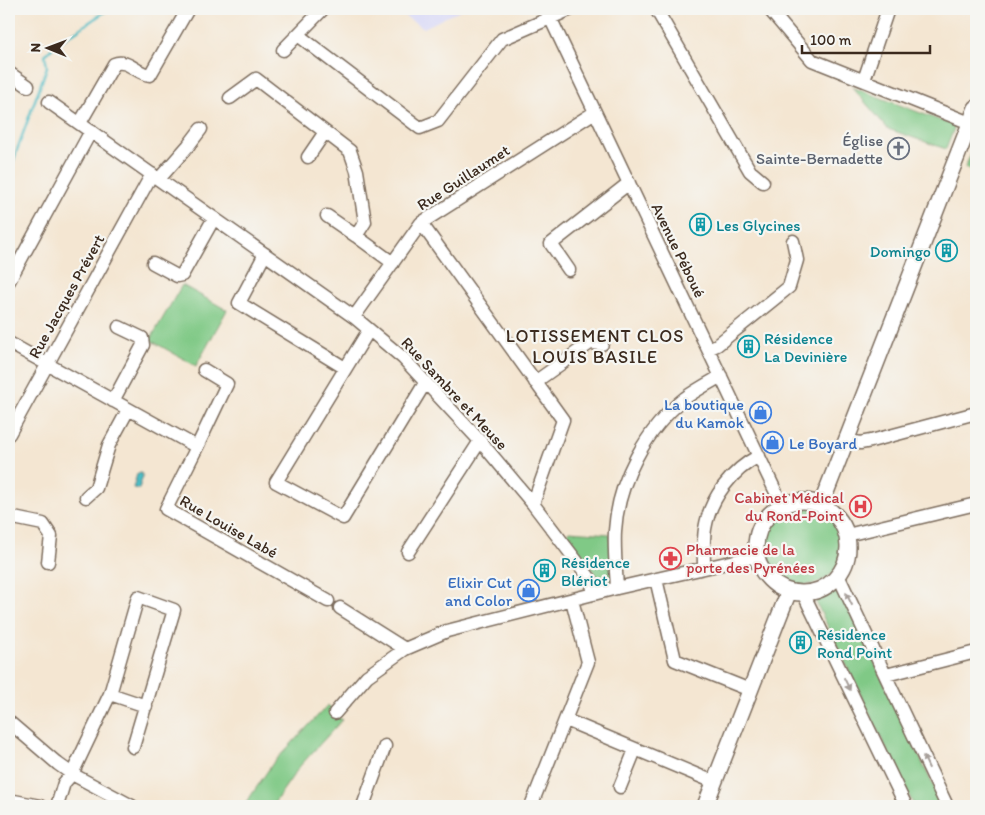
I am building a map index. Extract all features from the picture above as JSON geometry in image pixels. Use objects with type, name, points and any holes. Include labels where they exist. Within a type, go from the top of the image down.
[{"type":"main road","points":[[821,504],[973,116]]},
{"type":"main road","points":[[795,501],[821,504],[841,522],[847,534],[848,549],[845,563],[838,576],[821,589],[796,592],[778,586],[762,568],[758,556],[757,541],[761,526],[770,514],[782,505],[795,501]]},
{"type":"main road","points":[[705,806],[750,690],[796,592]]},
{"type":"street","points":[[80,123],[114,64],[118,62],[124,63],[150,75],[188,9]]},
{"type":"street","points":[[283,50],[323,9]]},
{"type":"street","points":[[298,35],[420,128],[438,121],[502,39],[548,13],[571,9]]},
{"type":"street","points":[[656,9],[750,170],[763,182]]},
{"type":"street","points":[[769,9],[812,60],[864,80],[973,116]]},
{"type":"street","points":[[864,80],[888,9]]},
{"type":"street","name":"Avenue Péboué","points":[[548,13],[782,505]]},
{"type":"street","points":[[9,73],[28,86]]},
{"type":"street","points":[[230,98],[256,79],[350,151],[357,171],[365,222],[356,236]]},
{"type":"street","name":"Rue Sambre et Meuse","points":[[49,102],[266,254],[354,318],[403,358],[480,441],[533,504],[591,580],[594,594]]},
{"type":"street","name":"Rue Guillaumet","points":[[354,318],[421,223],[595,112]]},
{"type":"street","points":[[155,176],[188,146],[201,129]]},
{"type":"street","points":[[9,281],[91,131]]},
{"type":"street","points":[[308,157],[325,132]]},
{"type":"street","name":"Rue Jacques Prévert","points":[[9,434],[155,176]]},
{"type":"street","points":[[569,270],[551,244],[628,182]]},
{"type":"street","points":[[327,216],[393,263]]},
{"type":"street","points":[[152,263],[177,276],[182,275],[214,218]]},
{"type":"street","points":[[421,223],[563,420],[533,504]]},
{"type":"street","points":[[708,349],[717,345],[789,287],[797,260],[793,241]]},
{"type":"street","points":[[266,254],[239,303],[346,368]]},
{"type":"street","points":[[113,401],[142,345],[142,338],[119,327]]},
{"type":"street","points":[[368,330],[276,482],[343,518],[425,383]]},
{"type":"street","points":[[9,343],[197,447],[228,384],[204,370]]},
{"type":"street","points":[[535,382],[590,343],[602,344]]},
{"type":"street","points":[[617,588],[615,530],[621,498],[635,460],[648,438],[665,417],[685,398],[721,376]]},
{"type":"street","points":[[86,497],[96,488],[109,445],[128,410]]},
{"type":"street","points":[[847,440],[860,443],[976,413]]},
{"type":"street","points":[[408,552],[480,441]]},
{"type":"street","name":"Rue Louise Labé","points":[[197,447],[166,509],[328,601]]},
{"type":"street","points":[[704,568],[705,529],[715,500],[731,477],[759,456]]},
{"type":"street","points":[[847,534],[976,504]]},
{"type":"street","points":[[9,517],[43,524],[51,536],[48,562]]},
{"type":"street","points":[[335,713],[367,676],[405,649],[447,631],[617,588],[758,556]]},
{"type":"street","points":[[838,576],[947,806]]},
{"type":"street","points":[[656,579],[675,660],[750,690]]},
{"type":"street","points":[[796,592],[906,806]]},
{"type":"street","points":[[57,806],[64,783],[72,774],[110,694],[138,598],[174,610],[133,747]]},
{"type":"street","points":[[531,806],[588,662],[572,600]]},
{"type":"street","points":[[340,608],[405,649]]},
{"type":"street","points":[[886,676],[976,652]]},
{"type":"street","points":[[110,694],[146,706]]},
{"type":"street","points":[[566,720],[714,782]]},
{"type":"street","points":[[9,722],[72,774],[132,806]]},
{"type":"street","points":[[363,806],[385,746]]},
{"type":"street","points":[[620,787],[635,750]]},
{"type":"street","points":[[9,800],[40,806]]},
{"type":"shaded area","points":[[393,9],[462,9],[424,28]]},
{"type":"green space","points":[[852,87],[955,126],[946,149],[888,129]]},
{"type":"green space","points":[[976,141],[976,173],[965,168]]},
{"type":"green space","points":[[182,285],[227,310],[196,366],[150,340]]},
{"type":"green space","points":[[804,505],[819,508],[832,517],[841,530],[844,545],[841,560],[832,573],[819,582],[804,585],[789,582],[776,573],[767,560],[764,545],[767,530],[776,517],[789,508]]},
{"type":"green space","points":[[569,531],[610,534],[612,580],[609,583],[604,584],[600,580],[567,534]]},
{"type":"green space","points":[[838,586],[943,806],[914,806],[814,598]]},
{"type":"green space","points":[[328,705],[342,720],[300,766],[272,806],[244,806],[273,763]]},
{"type":"water","points":[[141,473],[143,476],[139,489],[133,488],[137,474]]},
{"type":"waterway","points":[[9,176],[47,67],[45,55],[57,44],[109,9]]},
{"type":"place","name":"Église Sainte-Bernadette","points":[[899,149]]},
{"type":"place","name":"Les Glycines","points":[[700,225]]},
{"type":"place","name":"Domingo","points":[[947,251]]},
{"type":"place","name":"Résidence La Devinière","points":[[748,347]]},
{"type":"place","name":"La boutique du Kamok","points":[[760,413]]},
{"type":"place","name":"Le Boyard","points":[[773,443]]},
{"type":"place","name":"Cabinet Médical du Rond-Point","points":[[860,506]]},
{"type":"place","name":"Pharmacie de la porte des Pyrénées","points":[[670,558]]},
{"type":"place","name":"Résidence Blériot","points":[[545,571]]},
{"type":"place","name":"Elixir Cut and Color","points":[[528,591]]},
{"type":"place","name":"Résidence Rond Point","points":[[801,643]]},
{"type":"district","name":"LOTISSEMENT CLOS LOUIS BASILE","points":[[595,346]]}]
